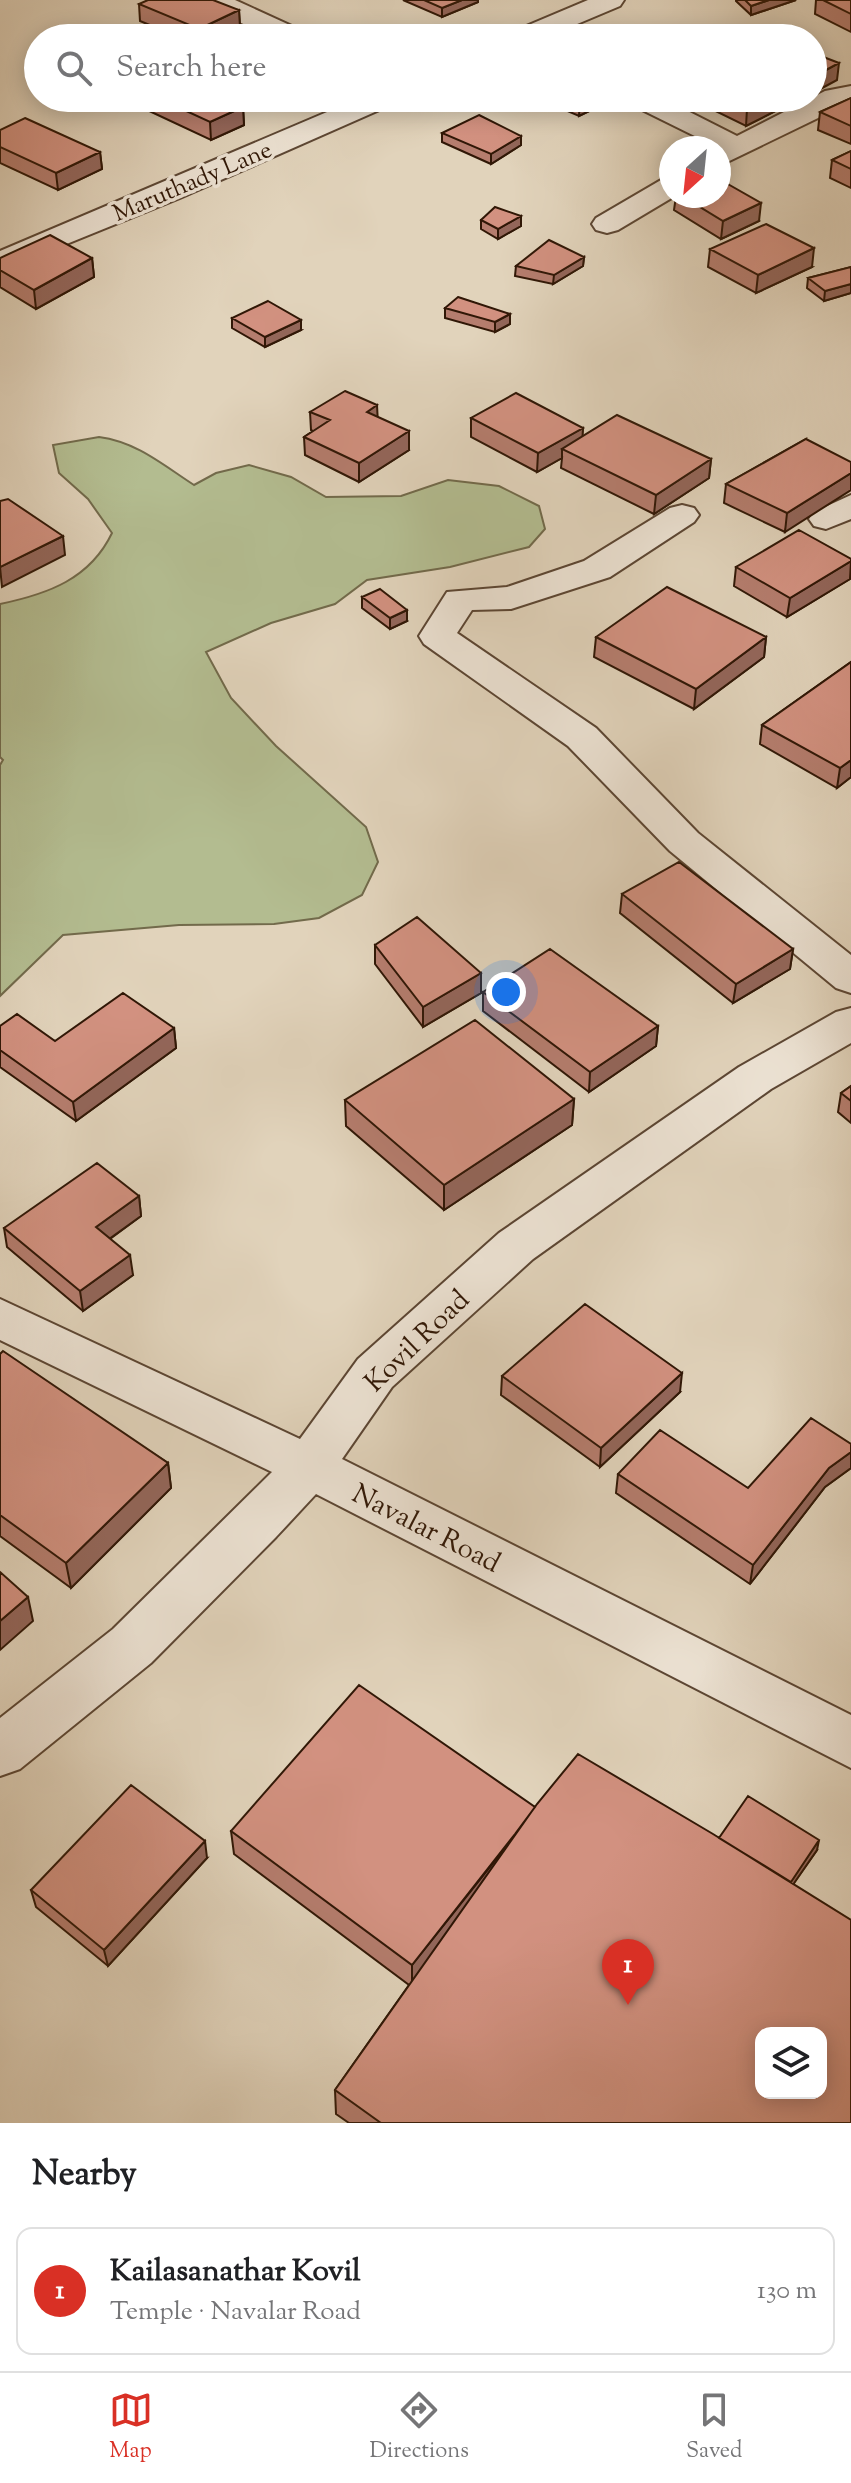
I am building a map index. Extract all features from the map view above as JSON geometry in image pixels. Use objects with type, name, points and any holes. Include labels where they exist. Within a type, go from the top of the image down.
[{"type":"street","points":[[213,0],[265,24]]},
{"type":"street","points":[[551,24],[601,1]]},
{"type":"street","points":[[827,101],[851,94]]},
{"type":"street","name":"Maruthady Lane","points":[[0,262],[351,112]]},
{"type":"street","points":[[670,112],[718,136]]},
{"type":"street","points":[[731,150],[806,112]]},
{"type":"street","points":[[607,224],[659,193]]},
{"type":"street","points":[[682,515],[597,569],[511,598],[460,600],[437,636],[582,737],[850,1013]]},
{"type":"street","name":"Kovil Road","points":[[0,1751],[132,1646],[258,1522],[309,1466],[375,1373],[516,1246],[850,1013]]},
{"type":"street","name":"Navalar Road","points":[[0,1318],[309,1466],[851,1743]]},
{"type":"green space","points":[[99,437],[138,449],[194,485],[216,473],[249,465],[291,477],[326,497],[401,496],[448,480],[499,486],[539,506],[545,529],[529,547],[450,567],[367,580],[335,604],[271,623],[206,652],[231,698],[276,746],[366,827],[378,862],[362,895],[319,918],[274,924],[179,925],[63,935],[0,996],[0,765],[3,760],[0,757],[0,604],[35,595],[66,582],[80,573],[103,549],[112,533],[88,499],[59,473],[53,445]]},
{"type":"building","points":[[148,0],[213,0],[239,10],[210,24],[187,24],[139,4]]},
{"type":"building","points":[[424,0],[462,0],[442,8]]},
{"type":"building","points":[[745,0],[769,0],[751,6]]},
{"type":"building","points":[[823,0],[851,0],[851,14]]},
{"type":"building","points":[[827,58],[839,63],[827,69]]},
{"type":"building","points":[[851,98],[851,126],[820,112],[827,112],[827,109]]},
{"type":"building","points":[[188,112],[232,112],[210,122]]},
{"type":"building","points":[[479,115],[521,136],[491,154],[442,133]]},
{"type":"building","points":[[25,118],[100,152],[56,173],[0,147],[0,130]]},
{"type":"building","points":[[851,151],[851,169],[832,160]]},
{"type":"building","points":[[731,186],[761,203],[723,221],[702,208],[731,208]]},
{"type":"building","points":[[495,207],[521,216],[498,229],[481,220]]},
{"type":"building","points":[[766,224],[814,248],[758,275],[710,249]]},
{"type":"building","points":[[50,235],[92,258],[34,290],[0,270],[0,258]]},
{"type":"building","points":[[549,240],[584,257],[554,275],[516,266]]},
{"type":"building","points":[[851,267],[851,284],[825,291],[808,278]]},
{"type":"building","points":[[458,297],[510,314],[495,322],[445,308]]},
{"type":"building","points":[[268,301],[301,320],[265,337],[232,318]]},
{"type":"building","points":[[345,391],[377,405],[367,412],[409,431],[359,463],[304,437],[330,420],[310,412]]},
{"type":"building","points":[[516,393],[583,428],[538,453],[471,418]]},
{"type":"building","points":[[617,415],[711,459],[656,495],[562,449]]},
{"type":"building","points":[[806,439],[851,462],[851,473],[787,513],[726,484]]},
{"type":"building","points":[[8,499],[63,536],[0,567],[0,501]]},
{"type":"building","points":[[799,530],[851,561],[790,598],[736,567]]},
{"type":"building","points":[[667,587],[766,637],[696,689],[596,637]]},
{"type":"building","points":[[380,589],[407,610],[390,618],[362,597]]},
{"type":"building","points":[[851,662],[851,760],[840,768],[762,725]]},
{"type":"building","points":[[679,862],[793,949],[736,984],[622,894]]},
{"type":"building","points":[[417,917],[481,973],[423,1007],[375,945]]},
{"type":"building","points":[[550,949],[658,1026],[590,1072],[483,992]]},
{"type":"building","points":[[123,993],[174,1028],[73,1102],[0,1050],[0,1026],[17,1014],[55,1041]]},
{"type":"building","points":[[475,1020],[574,1099],[444,1185],[345,1100]]},
{"type":"building","points":[[851,1086],[851,1101],[841,1093]]},
{"type":"building","points":[[97,1163],[139,1196],[96,1227],[130,1255],[80,1291],[4,1228]]},
{"type":"building","points":[[585,1304],[682,1373],[601,1448],[502,1376]]},
{"type":"building","points":[[3,1351],[168,1463],[66,1563],[0,1515],[0,1354]]},
{"type":"building","points":[[811,1418],[851,1444],[851,1452],[829,1468],[753,1565],[618,1474],[660,1430],[748,1488]]},
{"type":"building","points":[[0,1572],[28,1597],[0,1621]]},
{"type":"building","points":[[359,1685],[535,1807],[412,1965],[231,1831]]},
{"type":"building","points":[[578,1754],[851,1920],[851,2123],[381,2123],[335,2090],[537,1804]]},
{"type":"building","points":[[131,1785],[205,1841],[104,1950],[31,1890]]},
{"type":"building","points":[[748,1796],[819,1840],[791,1882],[719,1838]]},
{"type":"place","name":"Kailasanathar Kovil","points":[[628,2005]]}]
